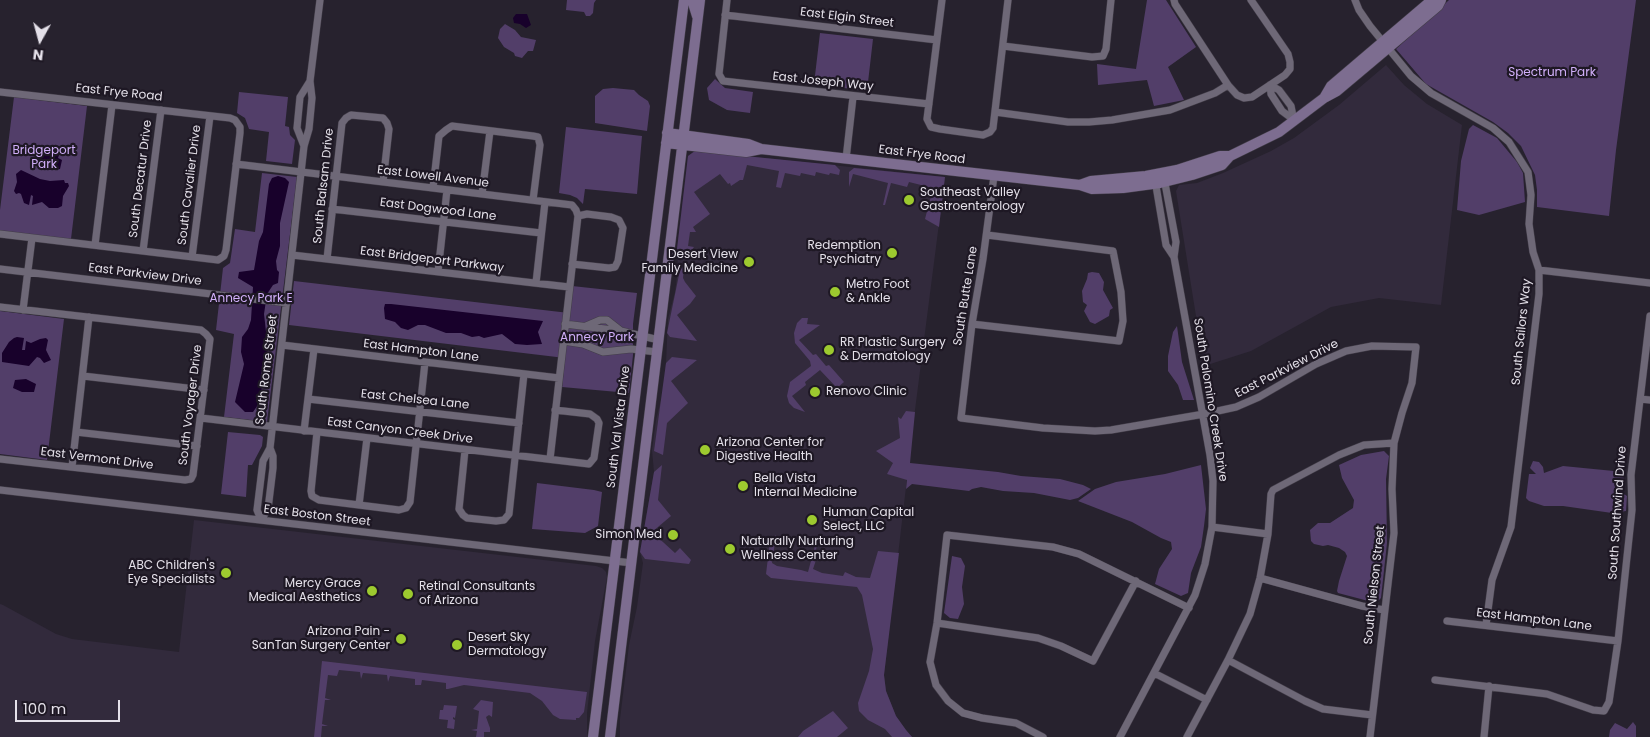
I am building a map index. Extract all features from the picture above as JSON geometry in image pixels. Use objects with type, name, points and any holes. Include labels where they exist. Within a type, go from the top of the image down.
[{"type":"main road","name":"South Val Vista Drive","points":[[594,734],[684,0]]},
{"type":"main road","points":[[692,0],[698,20]]},
{"type":"main road","points":[[594,734],[611,735],[700,0]]},
{"type":"main road","points":[[1385,46],[1432,0]]},
{"type":"main road","points":[[1385,46],[1438,6],[1442,0]]},
{"type":"main road","name":"East Frye Road","points":[[667,138],[746,152],[761,149],[1080,185],[1091,181],[1159,178],[1220,156],[1230,156],[1268,138],[1324,98],[1337,91],[1385,46]]},
{"type":"street","name":"South Rome Street","points":[[261,520],[268,508],[273,461],[270,448],[272,427],[304,146],[309,129],[312,98],[310,81],[320,0]]},
{"type":"street","points":[[725,15],[727,0]]},
{"type":"street","points":[[942,0],[927,119],[930,127],[940,130],[983,135],[990,132],[993,128],[1008,0]]},
{"type":"street","points":[[1003,46],[1092,58],[1103,56],[1106,49],[1111,0]]},
{"type":"street","points":[[1174,0],[1228,85],[1237,95],[1244,98],[1252,97],[1285,75],[1290,69],[1288,54],[1251,0]]},
{"type":"street","name":"South Sailors Way","points":[[1355,0],[1359,10],[1385,46],[1419,84],[1431,93],[1493,128],[1509,142],[1528,172],[1531,195],[1529,224],[1534,252],[1540,270],[1539,294],[1511,527],[1492,580],[1486,625]]},
{"type":"street","name":"East Elgin Street","points":[[725,15],[937,40]]},
{"type":"street","name":"East Joseph Way","points":[[725,15],[719,74],[722,81],[929,104]]},
{"type":"street","name":"South Rome Street","points":[[304,146],[297,128],[300,97],[310,81]]},
{"type":"street","points":[[995,112],[1068,122],[1112,120],[1170,110],[1215,93],[1228,85]]},
{"type":"street","points":[[1270,85],[1279,90],[1291,106],[1294,120]]},
{"type":"street","name":"East Frye Road","points":[[0,92],[230,118],[235,120],[240,127],[236,164]]},
{"type":"street","points":[[846,159],[853,97]]},
{"type":"street","points":[[95,245],[112,105]]},
{"type":"street","name":"South Decatur Drive","points":[[143,251],[160,110]]},
{"type":"street","name":"South Cavalier Drive","points":[[192,257],[210,116]]},
{"type":"street","name":"South Balsam Drive","points":[[327,259],[342,123],[346,118],[351,116],[383,118],[388,123],[389,129],[383,182]]},
{"type":"street","points":[[432,188],[439,136],[452,126],[538,137],[540,145],[534,200]]},
{"type":"street","points":[[482,194],[490,131]]},
{"type":"street","points":[[0,234],[218,260],[224,256],[226,250],[236,164]]},
{"type":"street","name":"East Lowell Avenue","points":[[236,164],[572,205],[578,216]]},
{"type":"street","name":"South Butte Lane","points":[[961,418],[972,324],[994,176]]},
{"type":"street","name":"South Palomino Creek Drive","points":[[1120,737],[1189,608],[1205,564],[1212,527],[1213,482],[1204,414],[1174,257],[1176,242],[1159,178]]},
{"type":"street","points":[[438,272],[447,190]]},
{"type":"street","points":[[536,283],[545,202]]},
{"type":"street","name":"East Dogwood Lane","points":[[332,209],[541,234]]},
{"type":"street","points":[[550,459],[555,410],[570,287],[572,264],[578,216],[587,214],[619,220],[623,228],[618,262],[615,267],[572,264]]},
{"type":"street","points":[[972,324],[1119,341],[1123,321],[1121,292],[1113,251],[986,235]]},
{"type":"street","points":[[23,310],[32,238]]},
{"type":"street","name":"East Bridgeport Parkway","points":[[292,255],[570,287]]},
{"type":"street","name":"East Parkview Drive","points":[[0,269],[287,303]]},
{"type":"street","points":[[1540,270],[1650,283]]},
{"type":"street","points":[[0,307],[89,317],[72,467]]},
{"type":"street","name":"South Southwind Drive","points":[[1489,686],[1547,694],[1593,710],[1604,711],[1609,702],[1618,641],[1632,510],[1631,475],[1650,316]]},
{"type":"street","name":"South Voyager Drive","points":[[89,317],[201,330],[210,339],[201,418],[191,479]]},
{"type":"street","points":[[565,324],[621,331],[659,340]]},
{"type":"street","points":[[563,341],[584,344],[603,352],[627,349],[657,352]]},
{"type":"street","name":"East Hampton Lane","points":[[282,346],[559,378]]},
{"type":"street","name":"East Parkview Drive","points":[[961,418],[1043,428],[1096,431],[1236,407],[1260,397],[1316,364],[1346,351],[1372,346],[1416,347]]},
{"type":"street","name":"South Nielson Street","points":[[1370,737],[1394,533],[1392,481],[1394,443],[1412,383],[1416,347]]},
{"type":"street","points":[[304,430],[314,349]]},
{"type":"street","points":[[318,432],[312,496],[319,500],[399,510],[406,508],[410,502],[425,362]]},
{"type":"street","points":[[465,450],[459,509],[467,518],[504,520],[509,514],[524,374]]},
{"type":"street","points":[[82,376],[204,390]]},
{"type":"street","points":[[1640,398],[1650,400]]},
{"type":"street","name":"East Chelsea Lane","points":[[308,399],[519,423]]},
{"type":"street","name":"East Canyon Creek Drive","points":[[201,418],[589,464],[594,458],[599,424],[598,419],[590,414],[555,410]]},
{"type":"street","points":[[76,432],[197,446]]},
{"type":"street","points":[[359,505],[367,438]]},
{"type":"street","points":[[1187,737],[1250,614],[1260,578],[1268,534],[1270,494],[1274,490],[1339,455],[1364,446],[1394,443]]},
{"type":"street","name":"East Vermont Drive","points":[[0,459],[185,480],[191,479]]},
{"type":"street","name":"East Boston Street","points":[[0,490],[632,563]]},
{"type":"street","points":[[1212,527],[1268,534]]},
{"type":"street","points":[[1043,737],[1016,722],[982,718],[963,713],[948,701],[936,685],[930,662],[937,623],[947,534],[1053,547],[1079,554],[1189,608]]},
{"type":"street","points":[[1260,578],[1362,606],[1384,610]]},
{"type":"street","points":[[937,623],[1038,638],[1061,646],[1093,662],[1136,581]]},
{"type":"street","name":"East Hampton Lane","points":[[1447,621],[1618,641]]},
{"type":"street","points":[[1228,660],[1304,701],[1323,709],[1372,715]]},
{"type":"street","points":[[1154,673],[1207,700]]},
{"type":"street","points":[[1436,680],[1489,686],[1484,737]]},
{"type":"shaded area","points":[[516,14],[527,14],[531,25],[526,28],[514,23],[513,18]]},
{"type":"shaded area","points":[[1386,65],[1404,85],[1427,104],[1462,125],[1441,305],[1379,298],[1331,307],[1251,351],[1204,366],[1176,191],[1179,185],[1197,183],[1223,173],[1294,138],[1339,105]]},
{"type":"shaded area","points":[[693,152],[945,177],[884,675],[886,691],[896,716],[912,737],[620,737],[620,719],[629,645],[643,563],[640,552],[654,472],[652,450],[656,420],[664,388],[668,319],[675,292],[678,269],[677,249],[688,156]]},
{"type":"shaded area","points":[[42,153],[59,155],[58,158],[62,160],[60,169],[48,170],[37,166],[38,157]]},
{"type":"shaded area","points":[[21,170],[40,179],[50,181],[64,180],[65,183],[68,183],[69,186],[63,196],[62,206],[49,208],[42,202],[32,205],[33,196],[31,195],[29,205],[24,203],[21,194],[16,194],[14,191],[17,182],[16,174]]},
{"type":"shaded area","points":[[278,176],[285,178],[289,182],[280,223],[280,246],[276,261],[279,272],[278,283],[273,285],[267,294],[264,314],[268,349],[261,374],[262,399],[253,412],[245,412],[235,402],[244,364],[241,352],[242,337],[248,329],[251,320],[253,287],[238,278],[239,272],[254,270],[259,241],[263,232],[269,184],[272,178]]},
{"type":"shaded area","points":[[385,304],[543,321],[538,332],[542,344],[515,344],[502,334],[484,338],[479,336],[472,337],[461,333],[446,333],[425,325],[418,325],[408,330],[401,328],[395,322],[385,319]]},
{"type":"shaded area","points":[[17,337],[24,338],[22,350],[25,350],[26,341],[31,343],[46,338],[48,340],[46,350],[51,360],[44,363],[37,357],[29,366],[2,362],[2,353],[9,342]]},
{"type":"shaded area","points":[[26,379],[36,384],[34,392],[22,392],[13,388],[15,380]]},
{"type":"shaded area","points":[[194,520],[602,568],[606,572],[607,577],[595,641],[587,713],[587,737],[0,737],[0,604],[56,634],[72,639],[179,652]]},
{"type":"green space","points":[[567,0],[596,0],[593,13],[590,16],[586,16],[584,12],[566,10]]},
{"type":"green space","points":[[1147,0],[1166,0],[1196,47],[1168,67],[1184,100],[1154,106],[1147,80],[1098,85],[1097,64],[1136,69]]},
{"type":"green space","name":"Spectrum Park","points":[[1449,0],[1636,0],[1609,216],[1537,207],[1535,175],[1521,146],[1493,122],[1426,84],[1396,49]]},
{"type":"green space","points":[[505,24],[515,30],[521,37],[536,40],[533,51],[528,51],[522,58],[515,56],[514,53],[504,47],[498,38],[500,29]]},
{"type":"green space","points":[[820,33],[873,39],[867,91],[814,84]]},
{"type":"green space","points":[[715,79],[725,88],[753,92],[750,113],[727,110],[709,100],[707,88]]},
{"type":"green space","points":[[603,89],[634,90],[648,101],[650,106],[647,131],[595,123],[595,96]]},
{"type":"green space","points":[[239,92],[288,97],[285,126],[289,127],[290,135],[295,140],[292,164],[266,161],[269,132],[249,129],[245,118],[237,113]]},
{"type":"green space","name":"Bridgeport Park","points":[[14,97],[87,106],[71,239],[0,232],[0,210]]},
{"type":"green space","points":[[1473,125],[1497,138],[1517,162],[1523,173],[1525,202],[1479,215],[1457,210],[1461,161],[1469,129]]},
{"type":"green space","points":[[566,127],[642,136],[637,194],[585,189],[583,204],[577,198],[559,193]]},
{"type":"green space","points":[[695,151],[835,165],[840,170],[839,175],[816,172],[815,176],[801,173],[800,176],[785,173],[781,188],[776,187],[779,171],[747,165],[743,180],[731,186],[720,174],[694,192],[710,214],[693,227],[696,232],[690,232],[688,246],[694,247],[689,254],[681,253],[677,249],[688,156]]},
{"type":"green space","points":[[854,168],[945,177],[939,227],[925,219],[933,188],[909,182],[907,187],[891,183],[885,205],[883,205],[888,183],[853,174],[849,187],[849,172]]},
{"type":"green space","name":"Annecy Park E","points":[[262,173],[297,177],[267,422],[224,417],[234,334],[216,330],[223,268],[230,263],[235,229],[255,232]]},
{"type":"green space","points":[[684,266],[683,278],[696,296],[677,315],[697,341],[670,337],[667,333],[680,270]]},
{"type":"green space","points":[[1088,273],[1099,273],[1104,282],[1103,290],[1113,308],[1110,310],[1109,316],[1095,324],[1090,322],[1084,311],[1087,305],[1083,302],[1082,291]]},
{"type":"green space","name":"Annecy Park","points":[[294,281],[569,313],[572,286],[637,293],[633,324],[633,355],[629,393],[562,387],[565,358],[289,325]]},
{"type":"green space","points":[[0,311],[64,319],[47,460],[0,454]]},
{"type":"green space","points":[[802,318],[808,318],[807,324],[820,325],[799,340],[813,355],[816,354],[826,366],[829,365],[844,382],[837,388],[820,370],[792,396],[805,412],[794,408],[789,403],[787,396],[790,382],[811,366],[810,361],[795,343],[794,333],[797,323]]},
{"type":"green space","points":[[1177,326],[1182,362],[1194,400],[1183,400],[1178,385],[1168,371],[1168,356],[1173,332]]},
{"type":"green space","points":[[672,357],[697,360],[671,381],[688,403],[667,423],[663,455],[654,451],[666,363]]},
{"type":"green space","points":[[906,411],[915,412],[910,463],[1060,479],[1091,489],[1078,498],[1070,500],[1034,493],[981,487],[969,491],[912,484],[906,489],[907,480],[887,474],[893,463],[876,451],[900,438],[898,417],[901,419]]},
{"type":"green space","points":[[228,432],[260,435],[263,437],[262,446],[252,465],[248,465],[246,497],[221,494]]},
{"type":"green space","points":[[1384,451],[1389,456],[1386,479],[1387,543],[1381,598],[1376,603],[1338,593],[1339,581],[1347,556],[1339,548],[1314,544],[1311,541],[1310,530],[1318,523],[1330,523],[1353,508],[1354,500],[1342,478],[1339,465],[1361,455]]},
{"type":"green space","points":[[1533,461],[1539,462],[1543,467],[1544,473],[1563,466],[1624,472],[1623,489],[1624,494],[1627,496],[1626,511],[1612,513],[1563,506],[1544,506],[1529,501],[1526,498],[1529,474],[1536,474],[1530,468]]},
{"type":"green space","points":[[662,465],[658,500],[671,516],[652,532],[675,553],[680,548],[691,560],[689,564],[645,559],[640,552],[654,472]]},
{"type":"green space","points":[[1201,465],[1206,509],[1201,547],[1191,573],[1188,593],[1181,596],[1155,584],[1159,569],[1172,549],[1171,542],[1132,522],[1078,501],[1095,489],[1116,482],[1165,474]]},
{"type":"green space","points":[[537,483],[602,492],[598,526],[585,533],[532,529]]},
{"type":"green space","points":[[776,535],[772,563],[777,566],[808,572],[815,546],[817,546],[814,556],[817,557],[813,569],[822,573],[843,576],[845,572],[856,577],[870,578],[878,551],[899,553],[884,675],[886,691],[896,716],[912,737],[892,737],[885,729],[868,720],[859,711],[858,703],[869,671],[873,649],[862,595],[857,587],[771,578],[766,574],[770,541]]},
{"type":"green space","points":[[952,556],[961,558],[965,566],[962,587],[964,604],[958,619],[950,618],[944,613]]},
{"type":"green space","points":[[322,661],[587,692],[584,712],[576,720],[560,719],[553,715],[542,701],[530,693],[464,685],[446,689],[446,683],[422,680],[421,685],[415,685],[415,679],[390,676],[388,682],[387,675],[363,673],[361,679],[360,672],[339,670],[337,676],[328,675],[325,698],[331,700],[325,700],[322,724],[328,726],[322,726],[321,737],[314,737]]},
{"type":"green space","points":[[481,700],[493,702],[492,717],[489,715],[486,717],[490,732],[484,732],[484,737],[476,737],[477,731],[471,730],[477,729],[479,711],[473,709]]},
{"type":"green space","points":[[444,705],[457,706],[455,718],[453,717],[455,720],[454,729],[447,728],[448,720],[439,719],[440,710],[443,710]]},
{"type":"green space","points":[[833,711],[848,728],[837,737],[798,737],[803,731]]},
{"type":"green space","points":[[1633,722],[1636,726],[1636,737],[1609,737],[1610,730],[1615,723],[1627,729]]},
{"type":"place","name":"Southeast Valley Gastroenterology","points":[[909,200]]},
{"type":"place","name":"Redemption Psychiatry","points":[[892,253]]},
{"type":"place","name":"Desert View Family Medicine","points":[[749,262]]},
{"type":"place","name":"Metro Foot & Ankle","points":[[835,292]]},
{"type":"place","name":"RR Plastic Surgery & Dermatology","points":[[829,350]]},
{"type":"place","name":"Renovo Clinic","points":[[815,392]]},
{"type":"place","name":"Arizona Center for Digestive Health","points":[[705,450]]},
{"type":"place","name":"Bella Vista Internal Medicine","points":[[743,486]]},
{"type":"place","name":"Human Capital Select, LLC","points":[[812,520]]},
{"type":"place","name":"Simon Med","points":[[673,535]]},
{"type":"place","name":"Naturally Nurturing Wellness Center","points":[[730,549]]},
{"type":"place","name":"ABC Children's Eye Specialists","points":[[226,573]]},
{"type":"place","name":"Mercy Grace Medical Aesthetics","points":[[372,591]]},
{"type":"place","name":"Retinal Consultants of Arizona","points":[[408,594]]},
{"type":"place","name":"Arizona Pain - SanTan Surgery Center","points":[[401,639]]},
{"type":"place","name":"Desert Sky Dermatology","points":[[457,645]]}]
